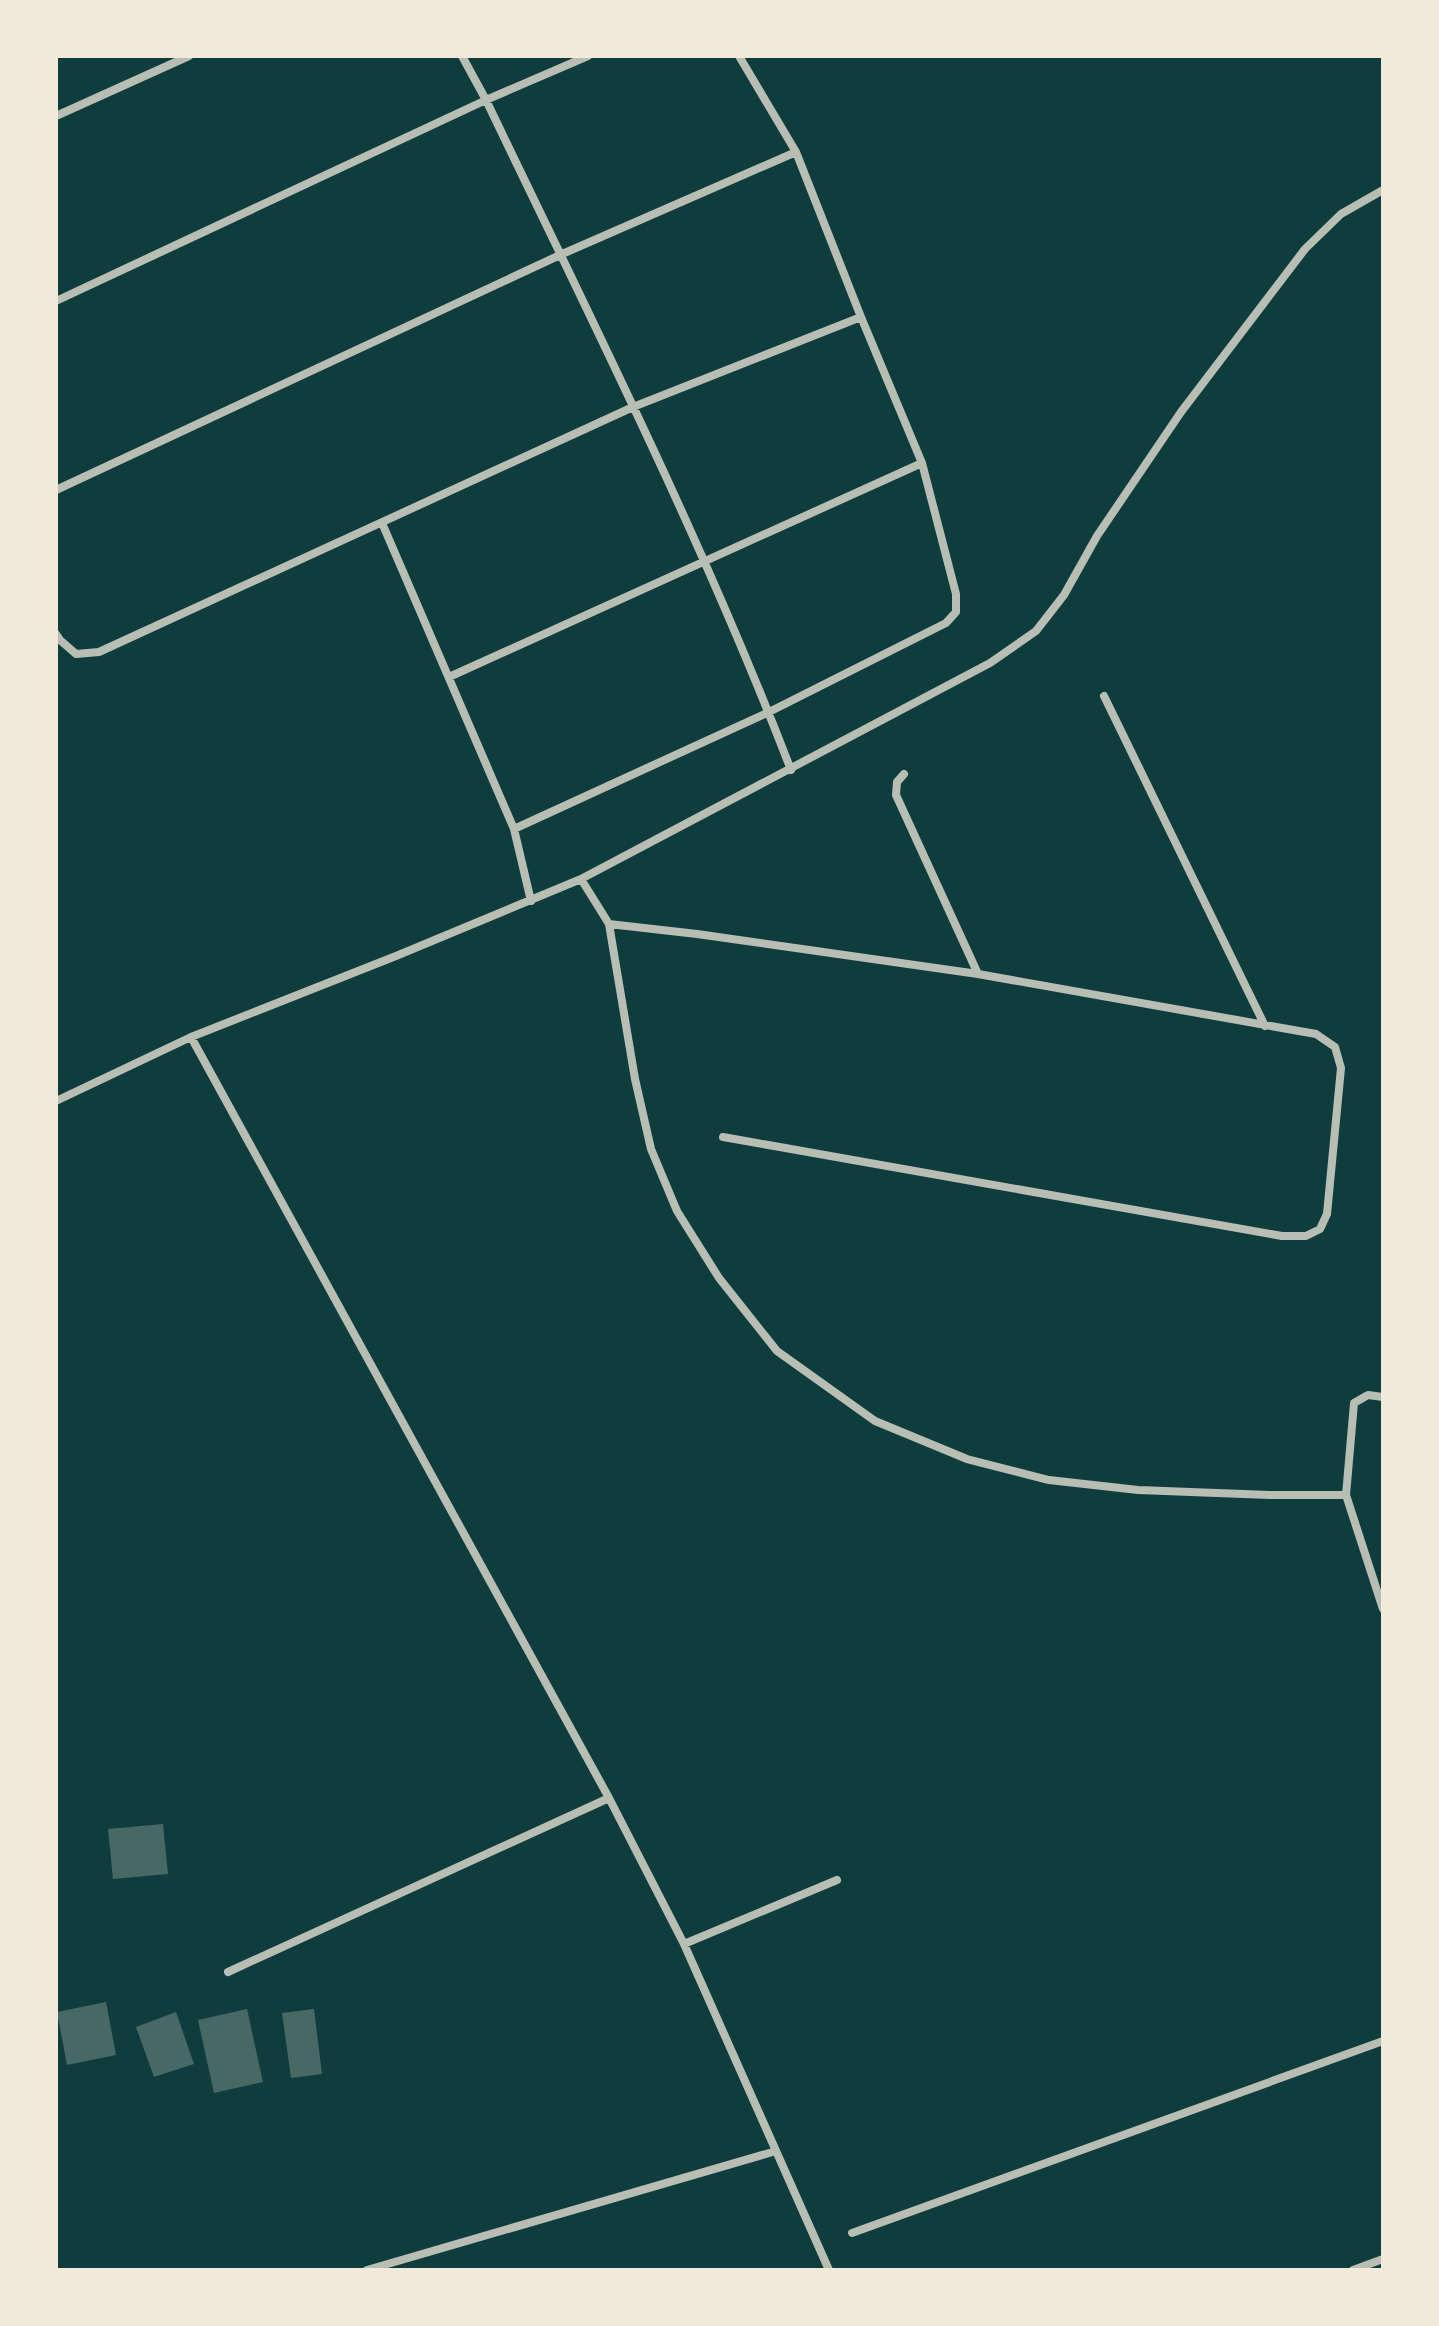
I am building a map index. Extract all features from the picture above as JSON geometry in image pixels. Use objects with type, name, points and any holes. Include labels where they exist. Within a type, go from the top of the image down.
[{"type":"street","points":[[56,116],[189,56]]},
{"type":"street","points":[[462,56],[633,407],[769,712],[791,770]]},
{"type":"street","points":[[56,301],[486,100],[588,56]]},
{"type":"street","points":[[514,829],[769,712],[946,623],[956,612],[956,594],[922,463],[796,152],[739,56]]},
{"type":"street","points":[[56,490],[560,255],[796,152]]},
{"type":"street","points":[[56,1101],[191,1037],[581,879],[990,663],[1036,631],[1064,595],[1097,536],[1181,412],[1305,249],[1341,214],[1383,190]]},
{"type":"street","points":[[56,634],[76,654],[99,652],[633,407],[861,317]]},
{"type":"street","points":[[449,677],[922,463]]},
{"type":"street","points":[[382,523],[514,829],[531,901]]},
{"type":"street","points":[[1104,696],[1265,1026]]},
{"type":"street","points":[[904,774],[897,782],[896,795],[978,974]]},
{"type":"street","points":[[581,879],[609,924],[635,1079],[651,1149],[677,1211],[719,1278],[777,1351],[875,1421],[967,1459],[1049,1480],[1138,1490],[1346,1495]]},
{"type":"street","points":[[609,924],[978,974],[1316,1034],[1335,1047],[1341,1068],[1327,1214],[1320,1229],[1306,1236],[1282,1236],[723,1137]]},
{"type":"street","points":[[191,1037],[609,1798],[684,1944],[829,2270]]},
{"type":"street","points":[[1383,1397],[1368,1395],[1354,1403],[1346,1495],[1383,1609]]},
{"type":"street","points":[[228,1972],[609,1798]]},
{"type":"street","points":[[684,1944],[837,1880]]},
{"type":"street","points":[[852,2233],[1383,2041]]},
{"type":"street","points":[[367,2270],[776,2151]]},
{"type":"street","points":[[1353,2270],[1383,2259]]},
{"type":"building","points":[[163,1824],[168,1874],[113,1879],[108,1829]]},
{"type":"building","points":[[106,2002],[116,2055],[67,2065],[57,2012]]},
{"type":"building","points":[[247,2009],[263,2082],[214,2093],[198,2020]]},
{"type":"building","points":[[314,2009],[322,2074],[291,2078],[282,2013]]},
{"type":"building","points":[[176,2012],[194,2064],[154,2077],[136,2027]]}]
